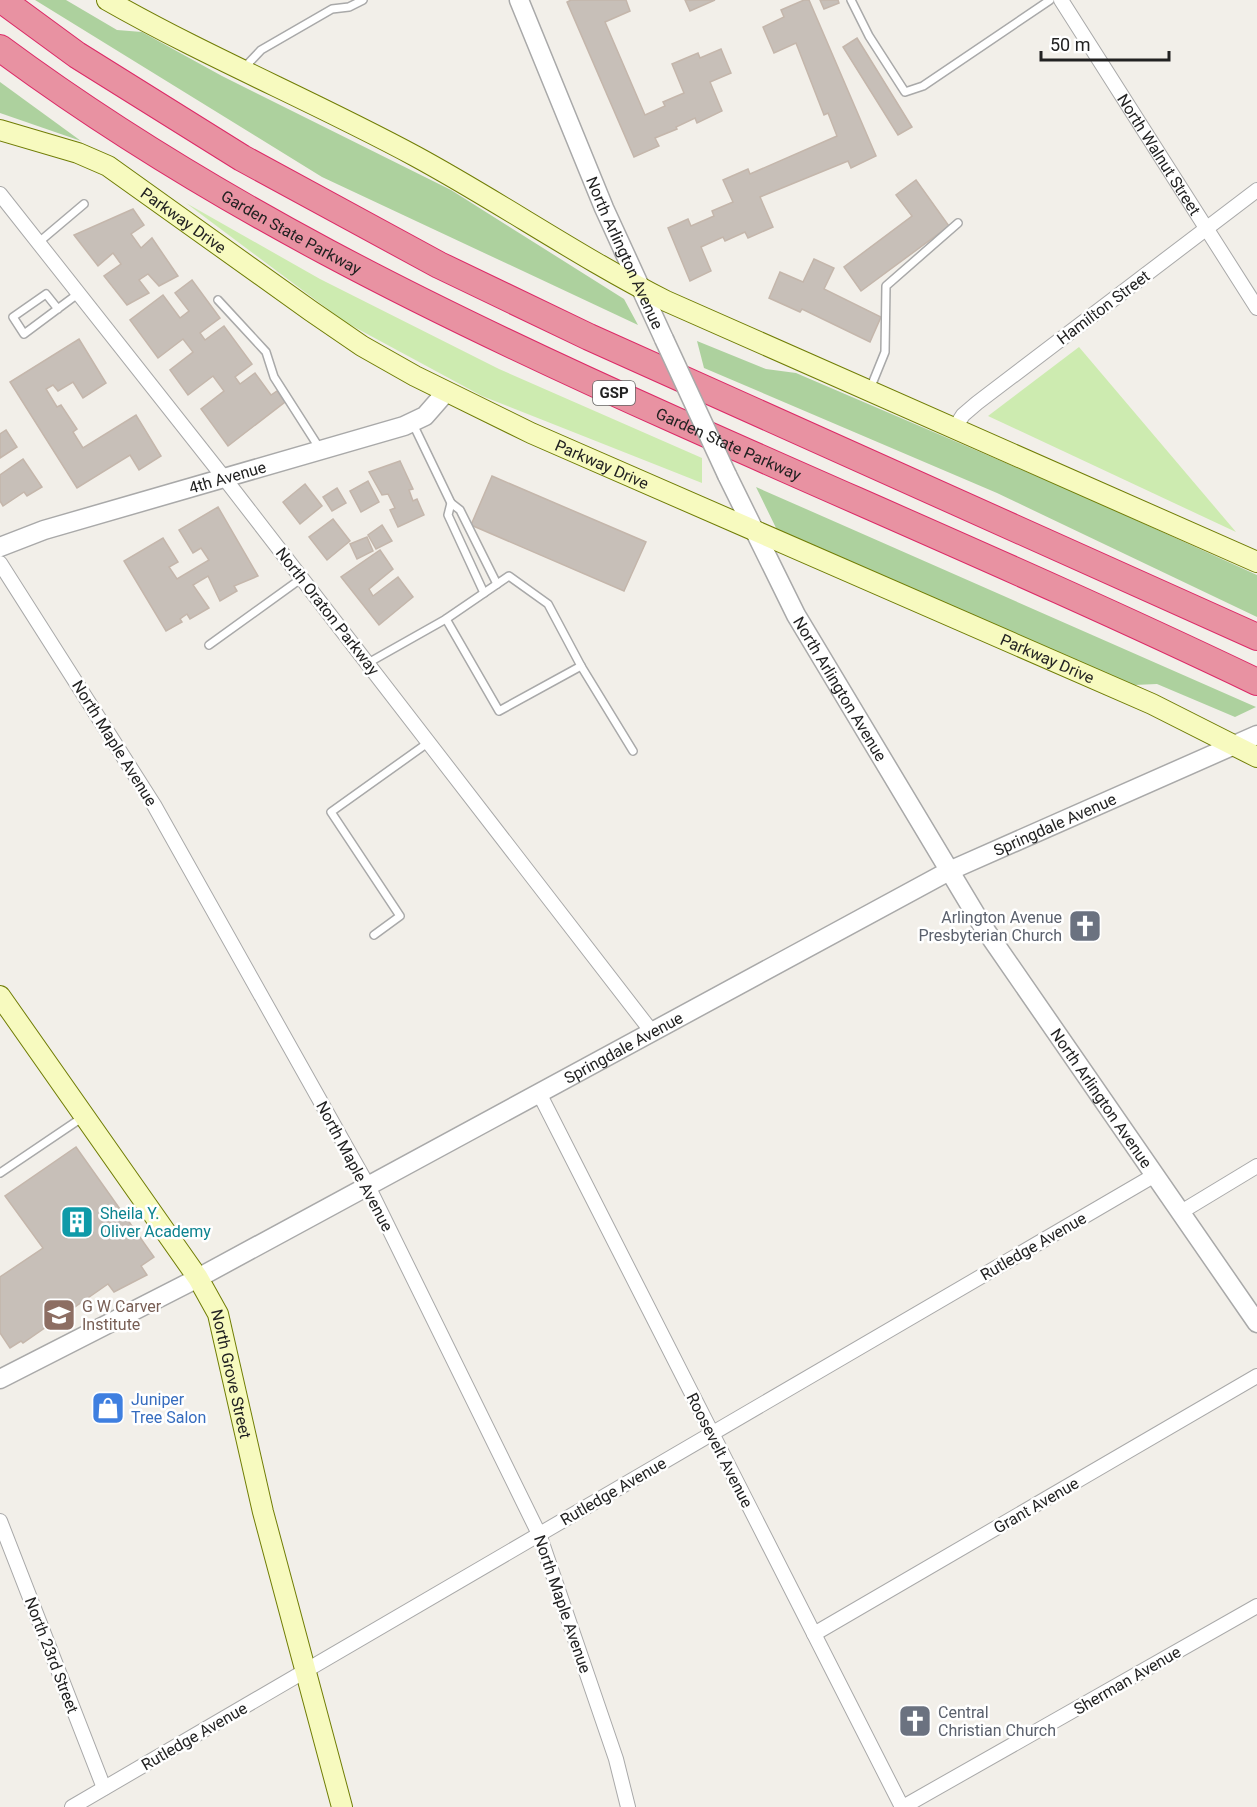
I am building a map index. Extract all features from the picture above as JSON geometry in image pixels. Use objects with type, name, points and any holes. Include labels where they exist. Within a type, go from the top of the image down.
[{"type":"highway","name":"GSP","points":[[2,0],[77,55],[242,158],[440,265],[589,337],[1257,637]]},
{"type":"highway","name":"Garden State Parkway","points":[[0,48],[57,89],[192,176],[306,242],[422,303],[560,369],[1257,682]]},
{"type":"main road","points":[[107,0],[188,45],[416,156],[602,268],[640,288],[1257,562]]},
{"type":"main road","name":"Parkway Drive","points":[[0,130],[78,153],[108,166],[336,329],[389,362],[446,392],[531,433],[1152,704],[1234,745]]},
{"type":"main road","points":[[1234,745],[1257,757]]},
{"type":"main road","name":"North Grove Street","points":[[0,996],[198,1278],[218,1314],[263,1512],[342,1807]]},
{"type":"street","name":"North Arlington Avenue","points":[[519,0],[603,208],[727,475],[800,622],[998,949],[1257,1323]]},
{"type":"street","name":"North Walnut Street","points":[[1061,0],[1257,308]]},
{"type":"street","name":"Hamilton Street","points":[[954,429],[963,415],[976,403],[1257,190]]},
{"type":"street","name":"North Oraton Parkway","points":[[0,194],[225,478],[652,1032]]},
{"type":"street","name":"4th Avenue","points":[[0,547],[35,533],[413,423],[432,409],[446,392]]},
{"type":"street","name":"North Maple Avenue","points":[[0,563],[154,805],[368,1186],[539,1534],[616,1759],[628,1807]]},
{"type":"street","name":"Springdale Avenue","points":[[0,1379],[198,1278],[949,871],[1257,735]]},
{"type":"street","name":"Roosevelt Avenue","points":[[538,1093],[903,1807]]},
{"type":"street","points":[[1180,1212],[1257,1166]]},
{"type":"street","name":"Rutledge Avenue","points":[[72,1807],[1155,1175]]},
{"type":"street","name":"Grant Avenue","points":[[814,1634],[1257,1376]]},
{"type":"street","name":"North 23rd Street","points":[[0,1521],[104,1788]]},
{"type":"street","name":"Sherman Avenue","points":[[903,1807],[1257,1606]]},
{"type":"lane","points":[[243,70],[261,50],[332,9],[349,7],[363,0]]},
{"type":"lane","points":[[851,0],[869,36],[905,92],[923,86],[1050,0]]},
{"type":"lane","points":[[39,242],[84,204]]},
{"type":"lane","points":[[869,391],[885,352],[886,286],[958,223]]},
{"type":"lane","points":[[58,309],[46,294],[13,317],[24,334],[58,309],[79,293]]},
{"type":"lane","points":[[218,300],[254,336],[266,352],[274,377],[321,451]]},
{"type":"lane","points":[[413,423],[451,502],[460,510],[497,584]]},
{"type":"lane","points":[[451,502],[448,515],[484,593]]},
{"type":"lane","points":[[368,663],[446,619],[509,576],[548,603],[581,666],[633,751]]},
{"type":"lane","points":[[209,645],[302,578]]},
{"type":"lane","points":[[446,619],[499,711],[581,666]]},
{"type":"lane","points":[[374,935],[400,916],[331,812],[429,742]]},
{"type":"lane","points":[[0,1173],[83,1117]]},
{"type":"green space","points":[[35,0],[66,0],[117,30],[142,32],[222,76],[451,190],[624,299],[638,325],[322,177]]},
{"type":"green space","points":[[0,82],[81,141],[0,113]]},
{"type":"green space","points":[[186,203],[320,279],[499,369],[702,458],[702,483],[482,396],[345,322]]},
{"type":"green space","points":[[697,341],[766,369],[796,373],[1083,496],[1257,575],[1257,617],[997,493],[704,368]]},
{"type":"green space","points":[[1079,347],[1236,532],[988,416]]},
{"type":"green space","points":[[756,487],[1256,707],[1235,717],[1157,684],[1134,685],[778,532]]},
{"type":"building","points":[[571,0],[626,0],[630,11],[605,22],[645,115],[665,106],[663,102],[684,93],[672,64],[698,53],[700,58],[721,49],[731,73],[710,82],[722,111],[697,123],[695,118],[676,127],[677,129],[655,138],[659,146],[634,157],[567,2]]},
{"type":"building","points":[[685,0],[715,0],[690,11]]},
{"type":"building","points":[[809,0],[876,156],[851,168],[848,161],[760,197],[773,227],[748,238],[745,232],[725,241],[723,237],[701,247],[711,271],[690,281],[668,228],[688,219],[691,226],[714,216],[712,211],[733,202],[723,180],[748,169],[750,174],[837,136],[828,113],[824,115],[796,43],[774,53],[763,27],[784,17],[781,10]]},
{"type":"building","points":[[820,0],[838,0],[839,3],[824,9]]},
{"type":"building","points":[[857,38],[912,127],[898,135],[843,47]]},
{"type":"building","points":[[916,180],[949,226],[861,291],[844,267],[912,216],[896,195]]},
{"type":"building","points":[[133,209],[144,225],[131,234],[141,248],[152,238],[178,276],[159,286],[148,274],[139,280],[149,293],[127,305],[104,276],[121,264],[113,253],[98,266],[74,235]]},
{"type":"building","points":[[814,259],[834,268],[824,289],[881,317],[870,342],[802,309],[800,312],[769,298],[780,272],[803,282]]},
{"type":"building","points":[[192,280],[220,318],[200,333],[205,340],[224,326],[252,364],[235,377],[240,384],[255,373],[271,395],[277,391],[285,402],[228,446],[201,409],[224,391],[213,376],[188,395],[170,370],[193,352],[183,339],[158,358],[130,320],[163,295],[180,318],[189,311],[175,293]]},
{"type":"building","points":[[79,339],[106,383],[83,398],[73,382],[58,391],[53,385],[46,389],[57,407],[61,405],[77,429],[73,432],[83,448],[136,415],[161,456],[139,470],[130,455],[77,488],[10,382]]},
{"type":"building","points":[[6,430],[17,447],[0,458],[0,434]]},
{"type":"building","points":[[23,459],[42,487],[27,496],[24,492],[3,506],[0,501],[0,475]]},
{"type":"building","points":[[400,461],[413,489],[409,490],[413,501],[417,499],[424,515],[398,527],[390,510],[395,508],[388,494],[382,495],[369,472]]},
{"type":"building","points":[[492,476],[646,542],[624,591],[471,525]]},
{"type":"building","points":[[368,481],[379,502],[361,512],[350,491]]},
{"type":"building","points":[[305,484],[322,506],[300,524],[283,502]]},
{"type":"building","points":[[337,488],[346,503],[332,511],[323,497]]},
{"type":"building","points":[[218,507],[258,576],[234,586],[237,591],[220,601],[208,576],[193,585],[209,608],[190,619],[187,614],[180,619],[182,622],[166,631],[124,561],[163,538],[178,562],[169,567],[177,579],[209,560],[201,548],[193,553],[179,530]]},
{"type":"building","points":[[333,519],[350,541],[327,560],[309,537]]},
{"type":"building","points":[[382,525],[392,541],[376,549],[368,535]]},
{"type":"building","points":[[367,537],[373,551],[357,559],[350,544]]},
{"type":"building","points":[[380,550],[393,569],[369,589],[373,596],[398,577],[413,597],[379,625],[341,577]]},
{"type":"building","name":"Sheila Y. Oliver Academy","points":[[76,1147],[154,1257],[141,1266],[147,1275],[114,1292],[108,1284],[23,1343],[21,1341],[10,1348],[0,1333],[0,1277],[43,1248],[5,1196]]},
{"type":"place","name":"Arlington Avenue Presbyterian Church","points":[[1085,926]]},
{"type":"place","name":"Sheila Y. Oliver Academy","points":[[77,1222]]},
{"type":"place","name":"G W Carver Institute","points":[[59,1315]]},
{"type":"place","name":"Juniper Tree Salon","points":[[108,1408]]},
{"type":"place","name":"Central Christian Church","points":[[915,1721]]}]
